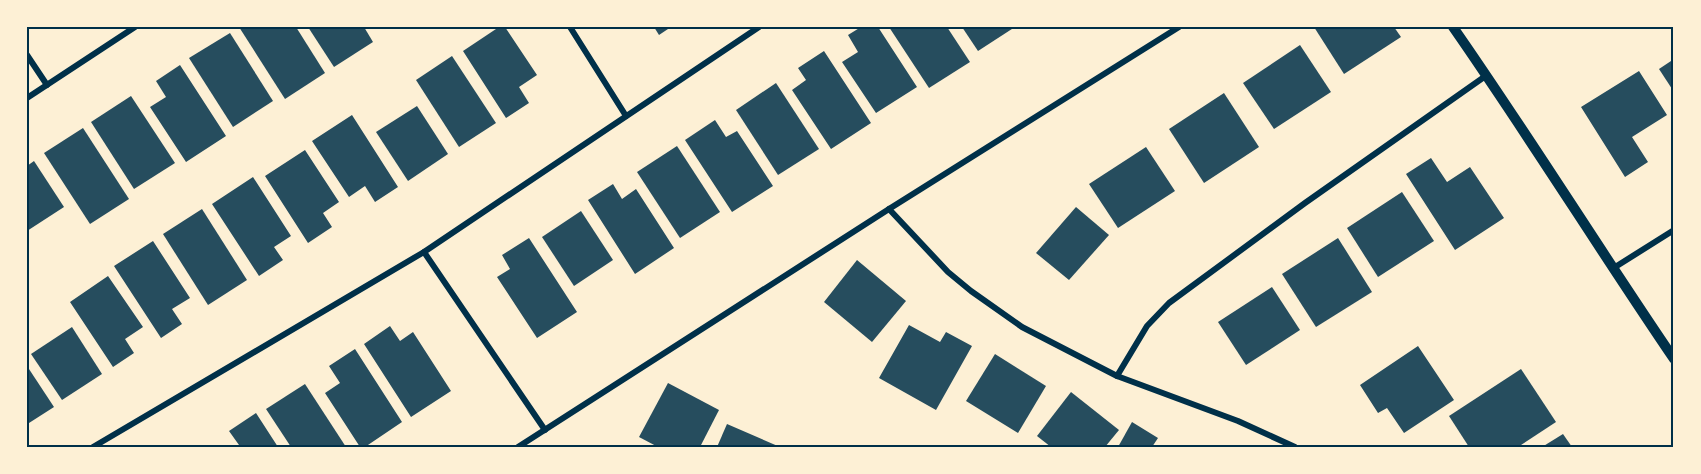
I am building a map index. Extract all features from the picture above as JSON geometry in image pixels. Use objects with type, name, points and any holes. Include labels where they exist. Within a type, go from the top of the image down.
[{"type":"street","points":[[27,98],[135,27]]},
{"type":"street","points":[[570,27],[626,116]]},
{"type":"street","points":[[93,447],[424,252],[759,27]]},
{"type":"street","points":[[518,447],[889,209],[1179,27]]},
{"type":"street","points":[[1453,27],[1487,75],[1612,269],[1674,358]]},
{"type":"street","points":[[27,55],[47,85]]},
{"type":"street","points":[[1117,376],[1147,326],[1169,303],[1305,203],[1487,75]]},
{"type":"street","points":[[889,209],[948,272],[1022,327],[1117,376],[1238,421],[1295,447]]},
{"type":"street","points":[[1612,269],[1674,230]]},
{"type":"street","points":[[424,252],[545,430]]},
{"type":"building","points":[[239,27],[296,27],[325,73],[285,99]]},
{"type":"building","points":[[308,27],[364,27],[373,42],[334,67]]},
{"type":"building","points":[[499,27],[505,27],[537,75],[519,87],[529,103],[506,118],[463,51]]},
{"type":"building","points":[[654,27],[671,27],[659,35]]},
{"type":"building","points":[[861,27],[878,27],[917,87],[876,113],[842,62],[858,52],[848,35]]},
{"type":"building","points":[[889,27],[947,27],[970,62],[929,88]]},
{"type":"building","points":[[962,27],[1015,27],[978,51]]},
{"type":"building","points":[[1314,27],[1394,27],[1401,37],[1344,74]]},
{"type":"building","points":[[230,33],[273,101],[233,127],[189,58]]},
{"type":"building","points":[[1300,45],[1331,92],[1274,129],[1243,83]]},
{"type":"building","points":[[824,51],[871,123],[831,149],[792,90],[806,80],[798,68]]},
{"type":"building","points":[[452,56],[496,123],[459,147],[416,80]]},
{"type":"building","points":[[1674,59],[1674,92],[1659,69]]},
{"type":"building","points":[[180,65],[226,136],[186,162],[150,107],[166,97],[156,81]]},
{"type":"building","points":[[1639,71],[1667,115],[1632,137],[1648,162],[1625,177],[1581,107]]},
{"type":"building","points":[[776,83],[819,149],[778,175],[736,110]]},
{"type":"building","points":[[1224,93],[1259,147],[1204,183],[1169,129]]},
{"type":"building","points":[[131,96],[175,163],[134,189],[91,122]]},
{"type":"building","points":[[417,106],[448,154],[408,181],[376,132]]},
{"type":"building","points":[[352,115],[398,187],[375,202],[365,186],[349,197],[312,141]]},
{"type":"building","points":[[715,120],[726,137],[737,131],[773,186],[732,212],[685,140]]},
{"type":"building","points":[[83,128],[129,199],[90,224],[44,153]]},
{"type":"building","points":[[677,146],[720,212],[680,238],[637,172]]},
{"type":"building","points":[[1146,147],[1175,191],[1118,228],[1089,184]]},
{"type":"building","points":[[305,150],[339,202],[323,213],[332,227],[308,243],[265,176]]},
{"type":"building","points":[[1431,158],[1447,182],[1470,167],[1504,218],[1455,250],[1406,174]]},
{"type":"building","points":[[34,161],[64,207],[27,231],[27,166]]},
{"type":"building","points":[[253,177],[291,236],[274,247],[283,260],[259,276],[212,204]]},
{"type":"building","points":[[613,184],[622,199],[636,189],[674,248],[635,274],[588,200]]},
{"type":"building","points":[[1402,192],[1434,241],[1378,277],[1347,228]]},
{"type":"building","points":[[1076,207],[1109,235],[1069,280],[1036,253]]},
{"type":"building","points":[[202,209],[247,280],[208,305],[163,234]]},
{"type":"building","points":[[581,211],[613,260],[574,286],[542,237]]},
{"type":"building","points":[[529,238],[577,312],[537,338],[497,277],[510,269],[502,255]]},
{"type":"building","points":[[1338,238],[1372,292],[1316,327],[1282,274]]},
{"type":"building","points":[[153,241],[190,298],[172,309],[182,324],[161,338],[114,266]]},
{"type":"building","points":[[857,260],[906,301],[872,342],[824,302]]},
{"type":"building","points":[[108,276],[143,327],[125,339],[134,353],[113,367],[70,302]]},
{"type":"building","points":[[1272,287],[1300,330],[1246,365],[1218,322]]},
{"type":"building","points":[[909,325],[940,342],[946,332],[972,346],[936,410],[879,378]]},
{"type":"building","points":[[390,326],[400,341],[413,332],[451,391],[411,417],[364,344]]},
{"type":"building","points":[[72,327],[102,374],[62,400],[31,354]]},
{"type":"building","points":[[1418,346],[1454,400],[1404,433],[1387,408],[1378,413],[1360,385]]},
{"type":"building","points":[[355,349],[402,422],[365,447],[360,447],[325,393],[340,383],[329,366]]},
{"type":"building","points":[[995,354],[1046,386],[1018,433],[966,401]]},
{"type":"building","points":[[27,366],[54,407],[29,423],[27,420]]},
{"type":"building","points":[[1521,369],[1556,422],[1518,447],[1469,447],[1449,416]]},
{"type":"building","points":[[668,383],[719,410],[700,447],[658,447],[639,437]]},
{"type":"building","points":[[305,384],[346,447],[291,447],[266,409]]},
{"type":"building","points":[[1071,392],[1119,430],[1105,447],[1051,447],[1037,436]]},
{"type":"building","points":[[256,413],[278,447],[236,447],[239,445],[229,431]]},
{"type":"building","points":[[1132,422],[1158,438],[1152,447],[1118,447]]},
{"type":"building","points":[[727,424],[780,447],[717,447]]},
{"type":"building","points":[[1563,434],[1572,447],[1542,447]]}]
